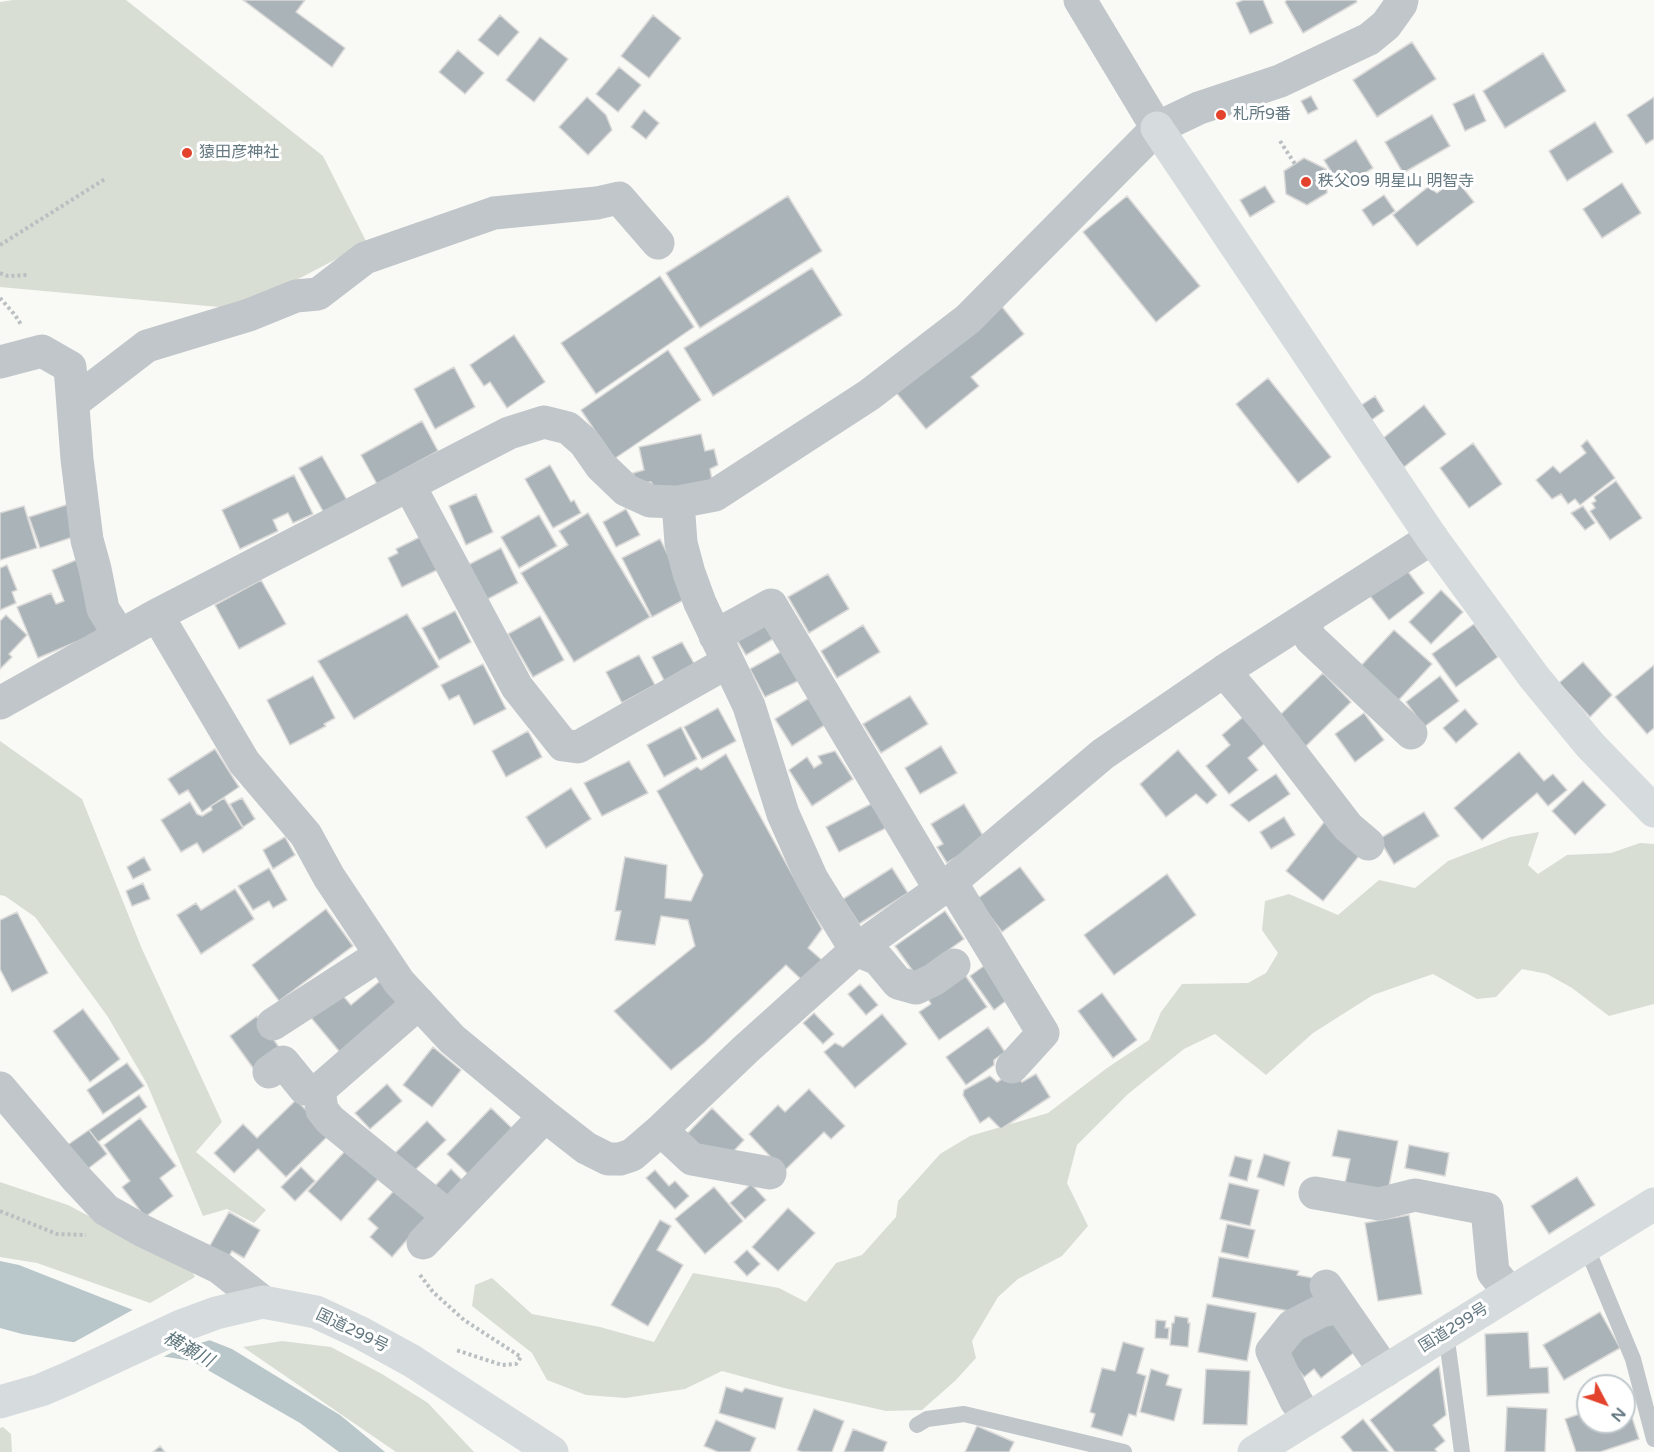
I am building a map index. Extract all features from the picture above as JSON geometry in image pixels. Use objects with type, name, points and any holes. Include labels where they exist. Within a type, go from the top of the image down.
[{"type":"main road","points":[[1157,128],[1432,538],[1534,677],[1590,745],[1654,812]]},
{"type":"main road","name":"国道299号","points":[[1254,1452],[1654,1204]]},
{"type":"main road","name":"国道299号","points":[[0,1402],[41,1390],[181,1326],[216,1313],[258,1303],[316,1312],[361,1333],[412,1361],[552,1452]]},
{"type":"street","points":[[1080,0],[1157,128]]},
{"type":"street","points":[[0,702],[157,615],[509,433],[544,422],[568,428],[585,443],[601,466],[626,490],[650,501],[678,502],[715,495],[869,395],[968,319],[1157,128],[1199,108],[1280,81],[1369,39],[1386,25],[1402,0]]},
{"type":"street","points":[[74,402],[147,346],[249,315],[296,296],[318,294],[365,258],[494,213],[619,198],[658,243]]},
{"type":"street","points":[[0,362],[42,351],[70,367],[77,459],[87,540],[103,609],[120,636]]},
{"type":"street","points":[[409,485],[517,687],[562,745],[578,747],[721,649],[771,605],[946,885],[1043,1033],[1012,1067]]},
{"type":"street","points":[[678,502],[681,543],[700,603],[749,706],[783,814],[812,879],[856,950],[879,959],[898,983],[907,988],[916,988],[954,965]]},
{"type":"street","points":[[157,615],[244,762],[306,835],[329,877],[399,982],[452,1039],[545,1116],[586,1148],[608,1159],[620,1159],[632,1155],[661,1130],[746,1049],[856,950],[946,885],[1103,754],[1224,671],[1432,538]]},
{"type":"street","points":[[1302,621],[1311,639],[1411,733]]},
{"type":"street","points":[[1224,671],[1268,723],[1348,827],[1368,844]]},
{"type":"street","points":[[273,1024],[380,956]]},
{"type":"street","points":[[269,1072],[284,1062],[305,1089],[319,1090],[419,1003]]},
{"type":"street","points":[[0,1088],[77,1179],[106,1209],[142,1231],[220,1268],[258,1303]]},
{"type":"street","points":[[319,1090],[322,1110],[330,1120],[447,1215]]},
{"type":"street","points":[[423,1243],[447,1215],[545,1116]]},
{"type":"street","points":[[661,1130],[692,1159],[770,1173]]},
{"type":"street","points":[[1315,1193],[1379,1204],[1415,1195],[1487,1209],[1493,1272],[1510,1293]]},
{"type":"street","points":[[1308,1418],[1296,1401],[1272,1351],[1292,1326],[1321,1311],[1333,1297],[1385,1371]]},
{"type":"lane","points":[[1586,1246],[1633,1359],[1654,1439]]},
{"type":"lane","points":[[1446,1333],[1462,1452]]},
{"type":"lane","points":[[917,1425],[927,1419],[964,1414],[1124,1452]]},
{"type":"path","points":[[1280,141],[1295,164]]},
{"type":"path","points":[[0,245],[105,179]]},
{"type":"path","points":[[0,273],[8,276],[28,275]]},
{"type":"path","points":[[0,1211],[57,1234],[93,1235]]},
{"type":"path","points":[[423,1243],[416,1270],[433,1292],[464,1320],[521,1357],[516,1364],[502,1365],[455,1349]]},
{"type":"shaded area","points":[[126,0],[323,156],[367,243],[241,309],[0,287],[0,2]]},
{"type":"shaded area","points":[[0,741],[82,799],[142,949],[222,1122],[196,1152],[266,1210],[254,1223],[227,1209],[203,1216],[147,1084],[108,1017],[35,917],[5,896],[0,895]]},
{"type":"shaded area","points":[[1539,832],[1528,865],[1538,874],[1567,855],[1611,853],[1640,843],[1654,844],[1654,1004],[1609,1016],[1572,988],[1547,974],[1522,969],[1496,997],[1477,999],[1433,974],[1373,995],[1313,1033],[1266,1075],[1215,1034],[1184,1049],[1128,1094],[1077,1145],[1067,1183],[1088,1226],[1062,1256],[1018,1279],[998,1297],[972,1341],[976,1358],[955,1381],[922,1410],[886,1411],[784,1388],[722,1371],[685,1389],[625,1398],[586,1395],[547,1380],[532,1353],[472,1306],[475,1285],[492,1278],[532,1314],[600,1327],[654,1342],[693,1273],[779,1288],[806,1302],[836,1263],[862,1255],[896,1217],[898,1201],[940,1154],[970,1136],[1048,1113],[1107,1068],[1149,1040],[1161,1012],[1182,984],[1248,983],[1266,973],[1278,953],[1262,930],[1265,901],[1289,894],[1338,915],[1379,880],[1415,888],[1448,861],[1510,837]]},
{"type":"shaded area","points":[[0,1182],[68,1205],[191,1270],[195,1277],[150,1303],[37,1263],[0,1257]]},
{"type":"shaded area","points":[[282,1341],[331,1347],[382,1374],[428,1403],[474,1452],[396,1452],[243,1347]]},
{"type":"shaded area","points":[[3,1427],[11,1434],[12,1452],[0,1452],[0,1428]]},
{"type":"water","name":"横瀬川","points":[[0,1261],[19,1265],[232,1349],[340,1415],[385,1452],[339,1452],[300,1423],[192,1361],[22,1334],[0,1328]]},
{"type":"pier","points":[[136,1308],[214,1339],[179,1349],[159,1359],[69,1345]]},
{"type":"building","points":[[243,0],[305,0],[296,12],[345,48],[332,67]]},
{"type":"building","points":[[1243,0],[1263,0],[1273,23],[1250,34],[1236,3]]},
{"type":"building","points":[[1287,0],[1356,0],[1357,2],[1303,33],[1285,2]]},
{"type":"building","points":[[500,15],[519,32],[498,56],[478,40]]},
{"type":"building","points":[[653,15],[681,38],[649,78],[621,56]]},
{"type":"building","points":[[540,37],[568,59],[534,102],[506,80]]},
{"type":"building","points":[[1412,42],[1436,79],[1377,117],[1353,80]]},
{"type":"building","points":[[458,50],[484,73],[465,94],[439,72]]},
{"type":"building","points":[[1543,53],[1566,91],[1505,128],[1483,91]]},
{"type":"building","points":[[619,67],[641,85],[618,112],[596,94]]},
{"type":"building","points":[[1474,94],[1486,121],[1465,131],[1453,104]]},
{"type":"building","points":[[1311,96],[1318,109],[1308,114],[1301,101]]},
{"type":"building","points":[[587,97],[606,115],[612,130],[588,155],[559,127]]},
{"type":"building","points":[[1654,97],[1654,139],[1646,144],[1627,115]]},
{"type":"building","points":[[644,110],[659,123],[646,139],[631,127]]},
{"type":"building","points":[[1432,115],[1450,146],[1403,173],[1385,142]]},
{"type":"building","points":[[1595,122],[1613,152],[1567,181],[1549,151]]},
{"type":"building","points":[[1356,140],[1373,168],[1341,188],[1324,160]]},
{"type":"building","name":"秩父09 明星山 明智寺","points":[[1304,158],[1326,169],[1327,193],[1307,205],[1286,194],[1284,171]]},
{"type":"building","points":[[1456,179],[1474,202],[1417,246],[1393,215],[1428,187],[1437,193]]},
{"type":"building","points":[[1622,183],[1641,213],[1602,238],[1583,209]]},
{"type":"building","points":[[1265,186],[1275,202],[1250,217],[1240,200]]},
{"type":"building","points":[[1384,195],[1395,211],[1373,226],[1362,210]]},
{"type":"building","points":[[788,196],[822,251],[700,328],[666,273]]},
{"type":"building","points":[[1127,196],[1200,286],[1156,322],[1083,232]]},
{"type":"building","points":[[812,268],[842,315],[713,396],[684,348]]},
{"type":"building","points":[[660,276],[694,327],[596,394],[561,343]]},
{"type":"building","points":[[999,303],[1024,334],[971,377],[979,386],[926,429],[894,390]]},
{"type":"building","points":[[514,335],[545,382],[507,408],[490,382],[484,386],[470,365]]},
{"type":"building","points":[[668,350],[701,400],[614,459],[581,410]]},
{"type":"building","points":[[454,367],[475,407],[435,429],[414,389]]},
{"type":"building","points":[[1268,378],[1331,457],[1298,483],[1236,404]]},
{"type":"building","points":[[1375,396],[1384,411],[1370,421],[1360,406]]},
{"type":"building","points":[[1424,405],[1446,434],[1404,467],[1382,439]]},
{"type":"building","points":[[422,421],[438,451],[377,484],[361,455]]},
{"type":"building","points":[[701,434],[705,451],[714,449],[718,465],[710,469],[712,480],[657,492],[651,482],[637,483],[633,473],[644,470],[639,447]]},
{"type":"building","points":[[1587,440],[1615,478],[1580,505],[1575,499],[1568,504],[1561,494],[1552,499],[1536,480],[1553,466],[1560,473],[1586,453],[1581,446]]},
{"type":"building","points":[[1473,443],[1502,484],[1469,508],[1440,468]]},
{"type":"building","points":[[322,456],[347,500],[324,513],[299,468]]},
{"type":"building","points":[[550,465],[571,502],[574,500],[581,513],[553,528],[525,479]]},
{"type":"building","points":[[294,475],[313,514],[293,523],[288,513],[273,520],[278,531],[240,549],[222,510]]},
{"type":"building","points":[[1616,481],[1642,518],[1610,540],[1590,511],[1595,508],[1592,503],[1596,501],[1594,497]]},
{"type":"building","points":[[476,494],[493,532],[466,545],[449,506]]},
{"type":"building","points":[[69,504],[79,535],[40,548],[29,517]]},
{"type":"building","points":[[24,506],[37,548],[0,560],[0,513]]},
{"type":"building","points":[[1583,506],[1595,523],[1585,530],[1571,513]]},
{"type":"building","points":[[626,509],[640,535],[616,547],[603,522]]},
{"type":"building","points":[[588,513],[650,617],[574,662],[521,573],[568,545],[559,531]]},
{"type":"building","points":[[539,515],[557,546],[519,568],[501,537]]},
{"type":"building","points":[[420,537],[437,570],[402,587],[388,558],[398,553],[396,549]]},
{"type":"building","points":[[660,539],[689,597],[652,617],[622,558]]},
{"type":"building","points":[[501,548],[518,583],[484,601],[466,566]]},
{"type":"building","points":[[81,558],[102,631],[38,658],[17,607],[51,593],[56,604],[64,601],[52,570]]},
{"type":"building","points":[[7,565],[17,590],[12,592],[16,603],[0,610],[0,568]]},
{"type":"building","points":[[1406,569],[1424,593],[1389,620],[1370,596]]},
{"type":"building","points":[[828,574],[849,609],[809,633],[788,597]]},
{"type":"building","points":[[261,580],[286,624],[239,649],[215,605]]},
{"type":"building","points":[[1441,590],[1463,612],[1431,644],[1409,622]]},
{"type":"building","points":[[455,611],[471,642],[439,660],[422,628]]},
{"type":"building","points":[[407,614],[439,667],[354,719],[318,661]]},
{"type":"building","points":[[6,615],[27,635],[9,654],[12,657],[0,669],[0,621]]},
{"type":"building","points":[[540,616],[564,660],[533,677],[508,634]]},
{"type":"building","points":[[762,621],[773,639],[746,655],[735,637]]},
{"type":"building","points":[[1474,624],[1498,657],[1456,687],[1432,654]]},
{"type":"building","points":[[863,625],[880,652],[837,678],[821,651]]},
{"type":"building","points":[[1394,630],[1432,664],[1396,703],[1358,669]]},
{"type":"building","points":[[682,642],[696,667],[666,684],[652,657]]},
{"type":"building","points":[[784,650],[800,680],[765,697],[750,669]]},
{"type":"building","points":[[639,655],[655,685],[622,703],[606,672]]},
{"type":"building","points":[[1583,662],[1612,695],[1590,717],[1559,683]]},
{"type":"building","points":[[483,664],[506,709],[474,725],[459,695],[449,700],[441,685]]},
{"type":"building","points":[[1654,665],[1654,728],[1647,734],[1615,697]]},
{"type":"building","points":[[1323,673],[1351,702],[1305,747],[1277,718]]},
{"type":"building","points":[[313,676],[335,718],[324,724],[326,726],[290,745],[267,700]]},
{"type":"building","points":[[1440,676],[1459,701],[1424,727],[1406,702]]},
{"type":"building","points":[[812,696],[828,723],[792,746],[775,719]]},
{"type":"building","points":[[910,696],[928,724],[881,753],[863,724]]},
{"type":"building","points":[[718,708],[736,741],[702,759],[684,727]]},
{"type":"building","points":[[1465,709],[1478,724],[1456,743],[1443,728]]},
{"type":"building","points":[[1250,711],[1272,737],[1248,758],[1258,770],[1229,794],[1206,766],[1230,745],[1222,735]]},
{"type":"building","points":[[1364,713],[1384,740],[1355,762],[1335,734]]},
{"type":"building","points":[[681,727],[697,759],[664,777],[647,745]]},
{"type":"building","points":[[528,731],[542,757],[506,777],[492,751]]},
{"type":"building","points":[[941,746],[957,773],[920,794],[905,768]]},
{"type":"building","points":[[215,749],[239,787],[202,812],[188,790],[179,795],[168,779]]},
{"type":"building","points":[[1178,750],[1217,795],[1207,804],[1196,794],[1166,817],[1140,784]]},
{"type":"building","points":[[835,751],[853,779],[812,806],[789,770],[807,757],[814,768],[822,763],[818,756]]},
{"type":"building","points":[[1519,752],[1544,781],[1553,774],[1567,790],[1548,806],[1537,793],[1482,840],[1454,808]]},
{"type":"building","points":[[726,754],[822,929],[808,948],[823,961],[803,981],[786,965],[704,1043],[671,1070],[614,1011],[695,946],[688,920],[661,916],[655,945],[615,940],[621,911],[615,911],[625,857],[667,865],[665,898],[691,901],[703,875],[657,791],[697,767],[701,770]]},
{"type":"building","points":[[629,761],[648,793],[602,816],[584,783]]},
{"type":"building","points":[[1276,774],[1290,794],[1249,822],[1230,805]]},
{"type":"building","points":[[1583,781],[1606,805],[1575,835],[1552,811]]},
{"type":"building","points":[[571,788],[591,819],[546,848],[526,817]]},
{"type":"building","points":[[224,798],[243,828],[203,853],[197,843],[181,852],[161,820],[190,802],[197,814],[202,816],[212,810],[211,806]]},
{"type":"building","points":[[242,798],[255,819],[243,827],[230,804]]},
{"type":"building","points":[[873,803],[886,828],[839,852],[826,827]]},
{"type":"building","points":[[964,804],[985,839],[947,863],[937,847],[943,844],[931,824]]},
{"type":"building","points":[[1424,812],[1439,836],[1394,864],[1379,839]]},
{"type":"building","points":[[1284,817],[1295,835],[1271,849],[1260,832]]},
{"type":"building","points":[[1325,821],[1363,851],[1323,901],[1286,871]]},
{"type":"building","points":[[285,837],[295,855],[273,869],[263,850]]},
{"type":"building","points":[[144,857],[151,870],[133,879],[127,867]]},
{"type":"building","points":[[1020,867],[1045,900],[1002,932],[977,899]]},
{"type":"building","points":[[269,868],[287,900],[273,908],[269,901],[253,910],[238,886]]},
{"type":"building","points":[[892,868],[908,893],[859,924],[843,899]]},
{"type":"building","points":[[1167,874],[1196,915],[1114,975],[1084,935]]},
{"type":"building","points":[[143,883],[150,899],[132,906],[126,891]]},
{"type":"building","points":[[235,889],[254,919],[201,954],[177,915],[196,903],[201,910]]},
{"type":"building","points":[[326,909],[353,946],[279,1001],[252,965]]},
{"type":"building","points":[[945,911],[964,939],[915,974],[895,946]]},
{"type":"building","points":[[17,912],[48,973],[12,992],[0,969],[0,920]]},
{"type":"building","points":[[988,963],[1012,996],[994,1010],[970,976]]},
{"type":"building","points":[[963,972],[987,1007],[939,1040],[919,1012],[931,1004],[927,997]]},
{"type":"building","points":[[380,981],[402,1008],[344,1057],[308,1014],[337,989],[351,1005]]},
{"type":"building","points":[[860,984],[878,1005],[866,1015],[848,994]]},
{"type":"building","points":[[1102,993],[1137,1040],[1113,1058],[1078,1011]]},
{"type":"building","points":[[83,1009],[120,1059],[90,1082],[53,1031]]},
{"type":"building","points":[[814,1013],[834,1034],[823,1044],[803,1023]]},
{"type":"building","points":[[882,1014],[907,1044],[855,1088],[824,1052],[835,1043],[843,1047]]},
{"type":"building","points":[[257,1016],[283,1053],[256,1072],[230,1036]]},
{"type":"building","points":[[988,1027],[1005,1052],[994,1060],[994,1065],[966,1085],[946,1057]]},
{"type":"building","points":[[433,1047],[461,1070],[432,1107],[403,1085]]},
{"type":"building","points":[[127,1063],[144,1086],[103,1114],[87,1090]]},
{"type":"building","points":[[1013,1072],[1022,1082],[1036,1074],[1050,1097],[1001,1129],[989,1117],[980,1123],[963,1095],[964,1090],[990,1076],[997,1082]]},
{"type":"building","points":[[387,1084],[402,1101],[370,1129],[355,1113]]},
{"type":"building","points":[[809,1089],[845,1126],[831,1139],[824,1132],[784,1171],[749,1134],[778,1105],[785,1112]]},
{"type":"building","points":[[139,1095],[147,1107],[98,1142],[89,1130]]},
{"type":"building","points":[[296,1100],[330,1134],[286,1177],[258,1149],[234,1173],[214,1153],[243,1124],[257,1138]]},
{"type":"building","points":[[491,1108],[516,1132],[471,1177],[447,1154]]},
{"type":"building","points":[[712,1108],[744,1140],[730,1155],[698,1150],[684,1137]]},
{"type":"building","points":[[140,1118],[176,1166],[160,1178],[173,1196],[145,1217],[122,1187],[130,1181],[104,1145]]},
{"type":"building","points":[[427,1121],[446,1140],[412,1173],[394,1154]]},
{"type":"building","points":[[89,1130],[107,1154],[85,1171],[66,1146]]},
{"type":"building","points":[[1338,1130],[1398,1141],[1386,1201],[1343,1193],[1350,1159],[1332,1156]]},
{"type":"building","points":[[1409,1145],[1449,1153],[1445,1176],[1405,1168]]},
{"type":"building","points":[[347,1149],[379,1178],[341,1221],[308,1191]]},
{"type":"building","points":[[1264,1154],[1290,1162],[1284,1186],[1257,1177]]},
{"type":"building","points":[[1235,1156],[1252,1160],[1247,1181],[1229,1176]]},
{"type":"building","points":[[301,1167],[315,1181],[295,1201],[281,1187]]},
{"type":"building","points":[[451,1169],[464,1182],[445,1201],[432,1189]]},
{"type":"building","points":[[655,1170],[669,1186],[675,1181],[689,1196],[675,1209],[646,1178]]},
{"type":"building","points":[[1577,1177],[1595,1205],[1549,1234],[1531,1206]]},
{"type":"building","points":[[401,1183],[432,1211],[392,1257],[370,1237],[378,1228],[368,1219]]},
{"type":"building","points":[[1229,1183],[1259,1190],[1250,1226],[1220,1219]]},
{"type":"building","points":[[751,1184],[766,1200],[745,1219],[730,1203]]},
{"type":"building","points":[[714,1187],[743,1221],[705,1254],[675,1219]]},
{"type":"building","points":[[788,1208],[815,1233],[778,1271],[752,1247]]},
{"type":"building","points":[[229,1212],[260,1230],[244,1258],[232,1251],[227,1259],[208,1249]]},
{"type":"building","points":[[1409,1215],[1422,1294],[1378,1301],[1365,1223]]},
{"type":"building","points":[[660,1220],[671,1226],[657,1250],[683,1265],[648,1326],[611,1305]]},
{"type":"building","points":[[1227,1224],[1255,1230],[1248,1258],[1221,1252]]},
{"type":"building","points":[[747,1250],[760,1264],[747,1276],[734,1262]]},
{"type":"building","points":[[1219,1257],[1299,1271],[1297,1275],[1318,1279],[1311,1315],[1212,1297]]},
{"type":"building","points":[[1207,1304],[1256,1313],[1247,1361],[1198,1352]]},
{"type":"building","points":[[1600,1312],[1620,1348],[1564,1380],[1543,1345]]},
{"type":"building","points":[[1175,1316],[1188,1318],[1188,1323],[1190,1323],[1188,1347],[1170,1345]]},
{"type":"building","points":[[1156,1320],[1166,1321],[1165,1328],[1169,1328],[1168,1339],[1155,1338]]},
{"type":"building","points":[[1332,1321],[1356,1351],[1321,1378],[1314,1369],[1304,1377],[1286,1354],[1319,1322]]},
{"type":"building","points":[[1528,1332],[1530,1368],[1548,1367],[1549,1393],[1487,1396],[1485,1334]]},
{"type":"building","points":[[1123,1342],[1144,1348],[1137,1373],[1146,1376],[1136,1416],[1129,1414],[1122,1436],[1091,1427],[1095,1414],[1090,1412],[1102,1368],[1115,1371]]},
{"type":"building","points":[[1439,1366],[1446,1415],[1433,1425],[1445,1441],[1435,1449],[1437,1452],[1395,1452],[1370,1420]]},
{"type":"building","points":[[1151,1369],[1169,1375],[1166,1385],[1182,1389],[1174,1421],[1140,1412]]},
{"type":"building","points":[[1206,1369],[1250,1371],[1247,1425],[1203,1424]]},
{"type":"building","points":[[726,1387],[742,1392],[745,1388],[783,1398],[775,1429],[719,1413]]},
{"type":"building","points":[[1507,1407],[1547,1409],[1545,1452],[1505,1452]]},
{"type":"building","points":[[814,1409],[844,1421],[832,1452],[797,1450]]},
{"type":"building","points":[[1576,1415],[1576,1434],[1636,1434],[1636,1430],[1639,1439],[1600,1452],[1576,1452],[1565,1419]]},
{"type":"building","points":[[1363,1419],[1389,1452],[1353,1452],[1341,1437]]},
{"type":"building","points":[[716,1420],[756,1438],[750,1452],[718,1452],[704,1446]]},
{"type":"building","points":[[977,1426],[1014,1442],[1009,1452],[965,1452]]},
{"type":"building","points":[[853,1429],[887,1442],[883,1452],[844,1452]]},
{"type":"building","points":[[160,1446],[165,1452],[153,1452]]},
{"type":"place","name":"札所9番","points":[[1221,115]]},
{"type":"place","name":"猿田彦神社","points":[[187,153]]},
{"type":"place","name":"秩父09 明星山 明智寺","points":[[1306,182]]}]
